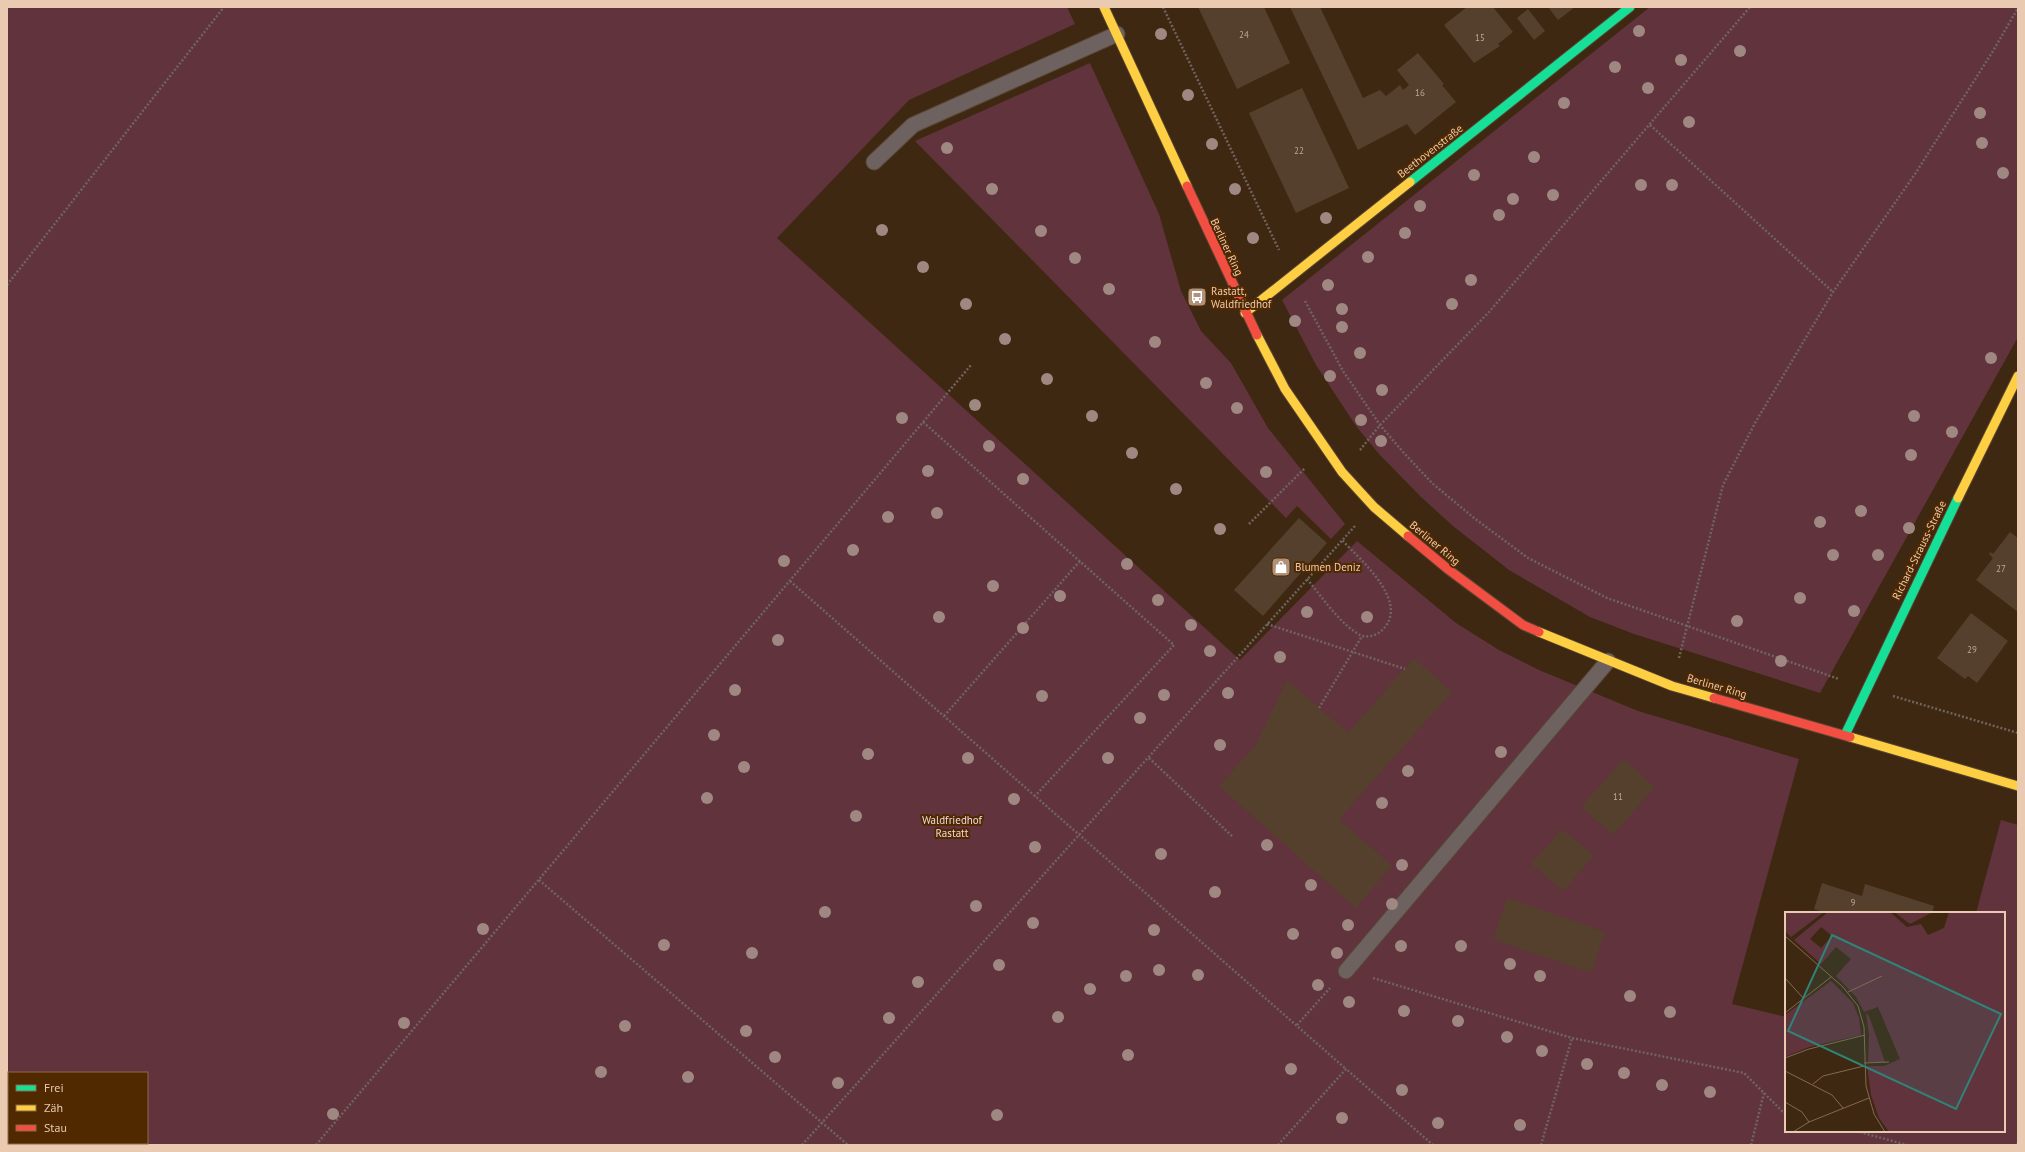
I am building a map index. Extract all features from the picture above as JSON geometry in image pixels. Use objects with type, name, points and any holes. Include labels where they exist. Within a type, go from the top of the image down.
[{"type":"street","name":"Berliner Ring","points":[[1104,7],[1245,313],[1285,389],[1324,448],[1342,472],[1374,507],[1449,570],[1523,625],[1672,686],[1845,734],[2018,786]]},
{"type":"street","name":"Beethovenstraße","points":[[1245,313],[1630,7]]},
{"type":"street","name":"Richard-Strauss-Straße","points":[[1845,734],[2018,376]]},
{"type":"lane","points":[[874,162],[912,125],[1117,34]]},
{"type":"lane","points":[[1346,971],[1608,661]]},
{"type":"path","points":[[7,285],[224,7]]},
{"type":"path","points":[[1163,7],[1292,276],[1343,371],[1380,425],[1432,483],[1474,518],[1528,558],[1607,598],[1866,688],[2018,733]]},
{"type":"path","points":[[1342,472],[1380,425],[1489,312],[1750,7]]},
{"type":"path","points":[[1672,686],[1723,485],[1755,423],[1834,292],[1915,174],[2018,8]]},
{"type":"path","points":[[1650,125],[1834,292]]},
{"type":"path","points":[[316,1145],[971,366]]},
{"type":"path","points":[[923,422],[1174,645],[1036,796]]},
{"type":"path","points":[[1248,524],[1324,448]]},
{"type":"path","points":[[802,1145],[1079,834],[1149,758],[1267,624],[1307,579],[1342,540],[1371,571],[1387,594],[1393,610],[1388,626],[1376,635],[1362,636],[1348,626],[1307,579]]},
{"type":"path","points":[[944,716],[1080,561]]},
{"type":"path","points":[[790,581],[1433,1145]]},
{"type":"path","points":[[1267,624],[1405,669]]},
{"type":"path","points":[[1319,708],[1362,636]]},
{"type":"path","points":[[1149,758],[1233,837]]},
{"type":"path","points":[[539,880],[848,1145]]},
{"type":"path","points":[[1296,1025],[1346,971],[1572,1038],[1744,1073],[1782,1111],[1785,1112]]},
{"type":"path","points":[[1541,1145],[1572,1038]]},
{"type":"path","points":[[1278,1145],[1346,1069]]},
{"type":"path","points":[[1751,1145],[1764,1093]]},
{"type":"path","points":[[1860,1132],[1907,1145]]},
{"type":"green space","name":"Waldfriedhof Rastatt","points":[[7,7],[1067,7],[1075,24],[909,100],[777,238],[1240,660],[1357,541],[1456,623],[1499,650],[1539,670],[1638,711],[1799,759],[1732,1004],[1785,1017],[1785,1132],[2005,1132],[2005,912],[1976,912],[2001,820],[2018,825],[2018,1145],[7,1145]]},
{"type":"green space","points":[[1650,7],[2018,7],[2018,337],[1820,693],[1634,634],[1590,617],[1509,570],[1453,526],[1420,496],[1379,454],[1356,426],[1316,365],[1282,300]]},
{"type":"green space","points":[[1090,63],[1159,214],[1181,291],[1201,331],[1231,363],[1268,428],[1345,524],[1331,539],[1297,506],[1286,518],[915,141]]},
{"type":"building","points":[[1198,7],[1264,7],[1290,63],[1237,89]]},
{"type":"building","points":[[1290,7],[1320,7],[1363,98],[1380,90],[1386,96],[1400,85],[1403,90],[1409,85],[1397,70],[1418,53],[1444,84],[1442,85],[1456,102],[1415,135],[1407,124],[1358,150]]},
{"type":"building","points":[[1467,7],[1493,7],[1513,32],[1498,44],[1500,46],[1474,63],[1444,25]]},
{"type":"building","points":[[1548,7],[1575,7],[1558,20]]},
{"type":"building","points":[[1528,9],[1545,31],[1534,40],[1517,18]]},
{"type":"building","points":[[1302,88],[1349,188],[1296,213],[1249,113]]},
{"type":"building","name":"Blumen Deniz","points":[[1299,518],[1327,543],[1263,616],[1234,590]]},
{"type":"building","points":[[2010,532],[2018,538],[2018,612],[1976,580],[1993,558],[1989,554],[1990,552],[1993,554]]},
{"type":"building","points":[[1971,613],[2008,641],[1977,683],[1968,676],[1965,679],[1937,658]]},
{"type":"building","points":[[1414,658],[1452,692],[1339,819],[1392,866],[1356,908],[1219,786],[1255,746],[1287,680],[1348,733]]},
{"type":"building","points":[[1624,759],[1655,787],[1613,835],[1581,807]]},
{"type":"building","points":[[1562,829],[1594,856],[1563,891],[1531,864]]},
{"type":"building","points":[[1822,883],[1862,896],[1865,884],[1934,906],[1932,912],[1822,912],[1814,909]]},
{"type":"building","points":[[1507,898],[1605,932],[1591,973],[1493,939]]},
{"type":"traffic: fast","points":[[1410,182],[1630,7]]},
{"type":"traffic: fast","points":[[1845,735],[1958,498]]},
{"type":"traffic: slow","points":[[1104,7],[1187,186]]},
{"type":"traffic: slow","points":[[1245,313],[1410,182]]},
{"type":"traffic: slow","points":[[1257,335],[1285,389],[1342,472],[1374,507],[1408,536]]},
{"type":"traffic: slow","points":[[1958,498],[2018,376]]},
{"type":"traffic: slow","points":[[1539,632],[1672,686],[1714,698]]},
{"type":"traffic: slow","points":[[1850,737],[2018,786]]},
{"type":"traffic: jam","points":[[1187,186],[1257,335]]},
{"type":"traffic: jam","points":[[1408,536],[1449,570],[1523,625],[1539,632]]},
{"type":"traffic: jam","points":[[1714,698],[1850,737]]},
{"type":"place","name":"Rastatt, Waldfriedhof","points":[[1197,297]]},
{"type":"place","name":"Blumen Deniz","points":[[1281,567]]}]
